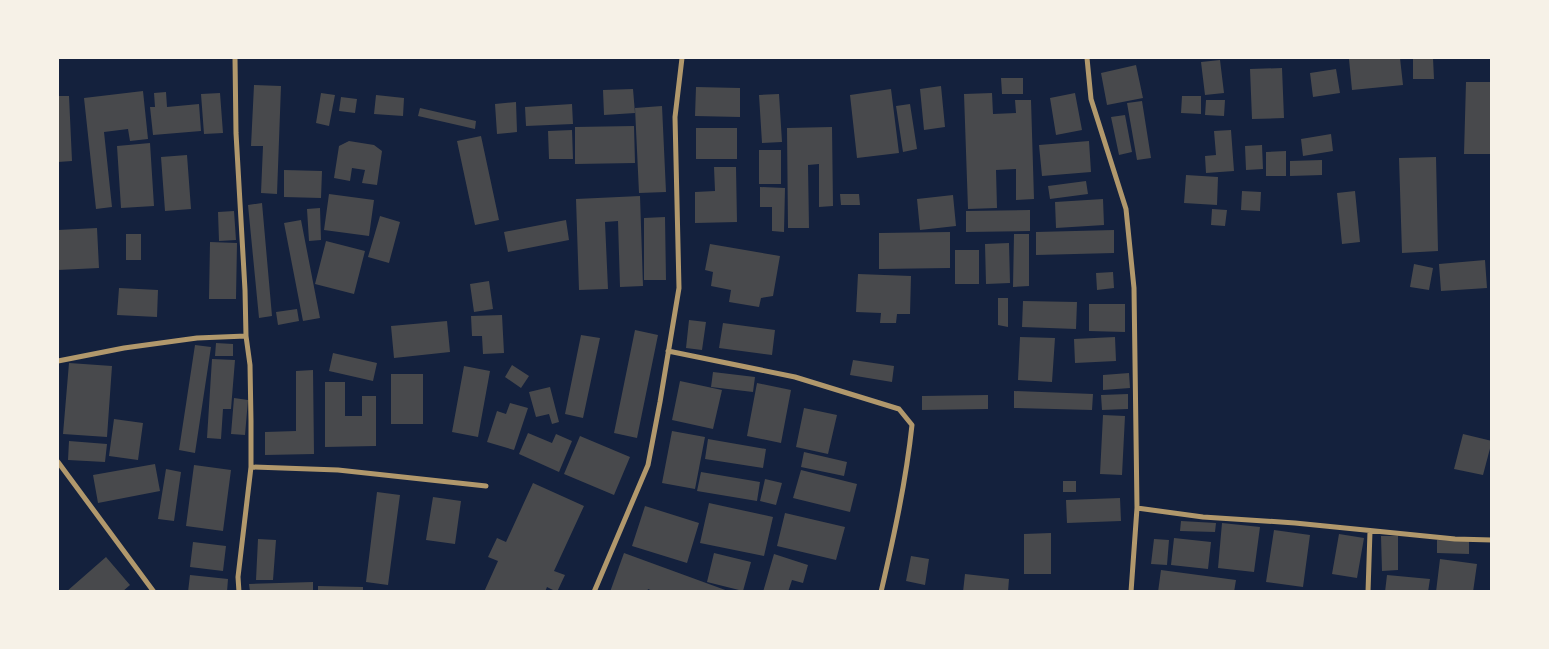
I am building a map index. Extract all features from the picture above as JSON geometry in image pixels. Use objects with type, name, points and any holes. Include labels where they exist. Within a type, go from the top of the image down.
[{"type":"street","points":[[235,58],[236,133],[246,336],[250,365],[250,467],[238,577],[239,592]]},
{"type":"street","points":[[594,592],[648,465],[679,288],[675,117],[682,58]]},
{"type":"street","points":[[1087,58],[1091,99],[1126,209],[1134,288],[1137,508],[1132,592]]},
{"type":"street","points":[[58,361],[124,348],[197,338],[246,336]]},
{"type":"street","points":[[668,351],[795,377],[899,409],[912,425],[905,481],[881,592]]},
{"type":"street","points":[[58,462],[154,592]]},
{"type":"street","points":[[250,467],[338,470],[486,486]]},
{"type":"street","points":[[1137,508],[1203,517],[1492,540]]},
{"type":"street","points":[[1368,592],[1370,531]]},
{"type":"building","points":[[1400,58],[1403,85],[1352,90],[1349,59]]},
{"type":"building","points":[[1413,58],[1433,58],[1434,79],[1413,79]]},
{"type":"building","points":[[1220,60],[1224,93],[1205,95],[1201,62]]},
{"type":"building","points":[[1136,65],[1143,98],[1107,105],[1101,73]]},
{"type":"building","points":[[1282,68],[1284,118],[1252,119],[1250,69]]},
{"type":"building","points":[[1336,69],[1340,93],[1313,97],[1310,73]]},
{"type":"building","points":[[1001,78],[1023,78],[1023,94],[1002,94]]},
{"type":"building","points":[[1466,82],[1492,82],[1492,154],[1464,154]]},
{"type":"building","points":[[254,85],[281,86],[277,194],[261,193],[263,146],[251,146]]},
{"type":"building","points":[[941,86],[945,127],[924,130],[920,89]]},
{"type":"building","points":[[696,87],[740,88],[740,117],[695,116]]},
{"type":"building","points":[[633,89],[635,113],[604,115],[603,90]]},
{"type":"building","points":[[891,89],[899,153],[857,158],[850,95]]},
{"type":"building","points":[[143,91],[148,139],[130,141],[128,129],[104,132],[112,207],[96,209],[84,98]]},
{"type":"building","points":[[166,92],[167,107],[199,104],[201,131],[153,135],[150,107],[155,107],[154,93]]},
{"type":"building","points":[[220,93],[223,133],[204,134],[201,94]]},
{"type":"building","points":[[321,93],[335,95],[329,126],[316,123]]},
{"type":"building","points":[[992,93],[993,114],[1016,113],[1015,100],[1031,100],[1034,199],[1016,200],[1016,169],[996,170],[997,208],[968,209],[964,94]]},
{"type":"building","points":[[1075,93],[1082,130],[1056,135],[1050,98]]},
{"type":"building","points":[[779,94],[782,142],[762,143],[759,95]]},
{"type":"building","points":[[376,95],[404,98],[403,116],[374,114]]},
{"type":"building","points":[[58,96],[69,96],[72,161],[58,162]]},
{"type":"building","points":[[1182,96],[1201,96],[1201,114],[1181,113]]},
{"type":"building","points":[[341,97],[357,99],[355,113],[339,111]]},
{"type":"building","points":[[1206,100],[1225,100],[1224,116],[1205,115]]},
{"type":"building","points":[[1142,101],[1151,158],[1137,160],[1127,103]]},
{"type":"building","points":[[516,102],[517,132],[497,134],[495,104]]},
{"type":"building","points":[[572,104],[573,124],[526,126],[525,107]]},
{"type":"building","points":[[910,104],[917,149],[903,152],[896,106]]},
{"type":"building","points":[[662,106],[666,192],[639,193],[635,108]]},
{"type":"building","points":[[420,108],[476,121],[475,129],[418,116]]},
{"type":"building","points":[[1125,115],[1132,152],[1119,155],[1111,117]]},
{"type":"building","points":[[634,126],[635,163],[575,164],[575,127]]},
{"type":"building","points":[[832,127],[833,206],[819,207],[819,164],[808,165],[809,228],[788,228],[787,128]]},
{"type":"building","points":[[696,128],[737,128],[737,159],[696,159]]},
{"type":"building","points":[[572,130],[573,159],[549,159],[548,131]]},
{"type":"building","points":[[1231,130],[1234,171],[1206,173],[1205,156],[1216,155],[1214,131]]},
{"type":"building","points":[[1331,134],[1333,151],[1303,156],[1301,139]]},
{"type":"building","points":[[481,136],[499,220],[475,225],[457,141]]},
{"type":"building","points":[[349,141],[374,145],[382,151],[377,185],[362,183],[365,170],[352,168],[350,181],[334,178],[339,146]]},
{"type":"building","points":[[1089,141],[1091,172],[1042,176],[1039,145]]},
{"type":"building","points":[[150,143],[154,206],[121,208],[117,146]]},
{"type":"building","points":[[1262,145],[1263,169],[1246,170],[1245,146]]},
{"type":"building","points":[[759,150],[781,150],[781,184],[759,184]]},
{"type":"building","points":[[1286,151],[1286,176],[1266,176],[1266,152]]},
{"type":"building","points":[[187,155],[191,209],[165,211],[161,157]]},
{"type":"building","points":[[1436,157],[1438,251],[1402,253],[1399,158]]},
{"type":"building","points":[[1322,160],[1322,175],[1290,176],[1290,161]]},
{"type":"building","points":[[714,167],[736,167],[737,222],[695,223],[695,192],[715,191]]},
{"type":"building","points":[[284,170],[322,171],[321,198],[284,197]]},
{"type":"building","points":[[1186,175],[1218,177],[1217,205],[1184,203]]},
{"type":"building","points":[[1086,181],[1088,194],[1050,199],[1048,186]]},
{"type":"building","points":[[760,187],[785,188],[784,232],[772,231],[772,207],[760,207]]},
{"type":"building","points":[[1242,191],[1261,192],[1260,211],[1241,210]]},
{"type":"building","points":[[1355,191],[1360,242],[1342,244],[1337,193]]},
{"type":"building","points":[[329,194],[374,200],[369,236],[324,230]]},
{"type":"building","points":[[840,194],[859,194],[860,205],[841,205]]},
{"type":"building","points":[[953,195],[956,226],[920,230],[917,199]]},
{"type":"building","points":[[640,196],[643,286],[620,287],[618,221],[605,222],[608,289],[579,290],[576,199]]},
{"type":"building","points":[[1103,199],[1104,225],[1056,228],[1055,202]]},
{"type":"building","points":[[262,203],[272,316],[259,318],[248,205]]},
{"type":"building","points":[[320,208],[321,240],[309,241],[307,209]]},
{"type":"building","points":[[1212,209],[1227,210],[1225,226],[1211,225]]},
{"type":"building","points":[[1030,210],[1030,231],[966,232],[966,211]]},
{"type":"building","points":[[234,211],[236,240],[219,241],[218,212]]},
{"type":"building","points":[[380,216],[400,222],[389,263],[368,257]]},
{"type":"building","points":[[665,217],[666,280],[644,280],[644,218]]},
{"type":"building","points":[[301,220],[320,318],[303,321],[284,223]]},
{"type":"building","points":[[566,220],[569,240],[508,252],[504,232]]},
{"type":"building","points":[[97,228],[99,268],[58,270],[58,230]]},
{"type":"building","points":[[1114,230],[1114,253],[1036,255],[1036,232]]},
{"type":"building","points":[[950,232],[950,268],[879,269],[879,233]]},
{"type":"building","points":[[126,234],[141,234],[141,260],[126,260]]},
{"type":"building","points":[[1014,234],[1029,234],[1029,286],[1013,287]]},
{"type":"building","points":[[326,241],[365,251],[354,294],[315,284]]},
{"type":"building","points":[[210,242],[237,243],[236,299],[209,299]]},
{"type":"building","points":[[1009,243],[1010,283],[986,284],[985,244]]},
{"type":"building","points":[[710,244],[780,256],[773,296],[761,298],[759,307],[729,302],[731,290],[711,286],[713,272],[705,270]]},
{"type":"building","points":[[955,250],[979,250],[979,284],[955,284]]},
{"type":"building","points":[[1485,260],[1487,288],[1441,291],[1439,264]]},
{"type":"building","points":[[1414,264],[1433,268],[1429,290],[1410,287]]},
{"type":"building","points":[[1113,272],[1114,288],[1097,290],[1096,273]]},
{"type":"building","points":[[858,274],[911,276],[910,314],[897,314],[896,323],[880,323],[881,313],[856,312]]},
{"type":"building","points":[[489,281],[493,309],[474,312],[470,284]]},
{"type":"building","points":[[119,288],[158,290],[157,317],[117,315]]},
{"type":"building","points":[[998,298],[1008,298],[1008,327],[998,325]]},
{"type":"building","points":[[1023,301],[1077,302],[1076,329],[1022,327]]},
{"type":"building","points":[[1089,304],[1125,304],[1125,332],[1089,331]]},
{"type":"building","points":[[297,309],[299,321],[278,325],[276,312]]},
{"type":"building","points":[[502,315],[504,353],[483,354],[482,336],[472,336],[471,316]]},
{"type":"building","points":[[689,320],[706,322],[702,350],[686,348]]},
{"type":"building","points":[[447,321],[450,352],[394,358],[391,326]]},
{"type":"building","points":[[723,323],[775,330],[772,355],[719,348]]},
{"type":"building","points":[[635,330],[658,335],[637,438],[614,433]]},
{"type":"building","points":[[581,335],[600,338],[583,418],[565,414]]},
{"type":"building","points":[[1020,337],[1055,338],[1052,382],[1018,380]]},
{"type":"building","points":[[1115,337],[1116,361],[1075,363],[1074,339]]},
{"type":"building","points":[[216,343],[233,344],[233,356],[215,356]]},
{"type":"building","points":[[195,345],[211,347],[195,453],[179,450]]},
{"type":"building","points":[[333,353],[377,363],[373,381],[329,371]]},
{"type":"building","points":[[212,359],[235,360],[231,409],[223,409],[221,439],[207,438]]},
{"type":"building","points":[[853,360],[894,366],[892,382],[850,375]]},
{"type":"building","points":[[69,363],[112,366],[107,437],[63,434]]},
{"type":"building","points":[[512,365],[529,376],[521,388],[505,377]]},
{"type":"building","points":[[464,366],[490,371],[478,437],[452,432]]},
{"type":"building","points":[[313,370],[314,454],[265,455],[265,432],[296,431],[296,371]]},
{"type":"building","points":[[713,372],[755,377],[753,392],[711,387]]},
{"type":"building","points":[[1129,373],[1130,388],[1103,390],[1103,375]]},
{"type":"building","points":[[391,374],[423,374],[423,424],[391,424]]},
{"type":"building","points":[[680,381],[722,390],[713,429],[672,420]]},
{"type":"building","points":[[325,382],[345,382],[345,416],[362,416],[362,396],[376,396],[376,446],[325,447]]},
{"type":"building","points":[[757,383],[791,390],[781,443],[747,436]]},
{"type":"building","points":[[550,387],[559,422],[552,424],[549,414],[536,417],[529,392]]},
{"type":"building","points":[[1014,391],[1093,394],[1092,410],[1014,408]]},
{"type":"building","points":[[1128,394],[1128,409],[1102,410],[1101,395]]},
{"type":"building","points":[[988,395],[988,409],[922,410],[922,396]]},
{"type":"building","points":[[234,398],[248,400],[245,435],[231,434]]},
{"type":"building","points":[[510,403],[528,408],[514,450],[487,442],[497,411],[506,414]]},
{"type":"building","points":[[804,408],[837,415],[828,454],[796,447]]},
{"type":"building","points":[[1103,415],[1125,416],[1122,475],[1100,474]]},
{"type":"building","points":[[114,419],[143,423],[138,460],[109,456]]},
{"type":"building","points":[[672,431],[705,437],[695,489],[662,483]]},
{"type":"building","points":[[528,433],[552,443],[556,434],[572,441],[559,472],[519,454]]},
{"type":"building","points":[[1463,434],[1492,441],[1483,475],[1454,469]]},
{"type":"building","points":[[580,436],[630,457],[614,495],[564,474]]},
{"type":"building","points":[[708,439],[766,449],[763,468],[705,459]]},
{"type":"building","points":[[69,441],[107,444],[105,462],[68,460]]},
{"type":"building","points":[[804,452],[847,462],[844,476],[801,467]]},
{"type":"building","points":[[155,464],[160,491],[98,503],[93,475]]},
{"type":"building","points":[[194,465],[231,470],[223,531],[186,526]]},
{"type":"building","points":[[166,469],[181,472],[174,521],[158,519]]},
{"type":"building","points":[[801,470],[857,484],[850,512],[793,498]]},
{"type":"building","points":[[701,472],[760,482],[757,501],[697,491]]},
{"type":"building","points":[[765,479],[782,483],[776,505],[760,501]]},
{"type":"building","points":[[1063,481],[1076,481],[1076,492],[1063,492]]},
{"type":"building","points":[[533,483],[584,506],[554,571],[565,575],[557,592],[547,587],[545,592],[484,592],[498,561],[488,557],[497,538],[506,542]]},
{"type":"building","points":[[377,492],[400,495],[388,585],[366,582]]},
{"type":"building","points":[[433,497],[461,501],[455,544],[426,540]]},
{"type":"building","points":[[1120,498],[1121,521],[1067,523],[1066,500]]},
{"type":"building","points":[[709,503],[773,517],[764,556],[700,543]]},
{"type":"building","points":[[645,506],[699,523],[687,563],[632,546]]},
{"type":"building","points":[[785,513],[845,527],[836,560],[777,546]]},
{"type":"building","points":[[1181,521],[1216,523],[1215,532],[1180,531]]},
{"type":"building","points":[[1222,523],[1260,527],[1254,572],[1218,568]]},
{"type":"building","points":[[1274,530],[1310,535],[1303,587],[1266,582]]},
{"type":"building","points":[[1051,533],[1051,574],[1024,574],[1024,534]]},
{"type":"building","points":[[1339,534],[1364,538],[1357,578],[1332,574]]},
{"type":"building","points":[[1381,536],[1398,536],[1398,570],[1382,571]]},
{"type":"building","points":[[1174,538],[1211,542],[1208,569],[1171,565]]},
{"type":"building","points":[[258,539],[276,540],[273,580],[256,580]]},
{"type":"building","points":[[1154,539],[1169,540],[1167,565],[1151,564]]},
{"type":"building","points":[[1437,540],[1469,541],[1469,554],[1437,553]]},
{"type":"building","points":[[193,542],[226,546],[223,571],[190,567]]},
{"type":"building","points":[[624,553],[728,592],[655,592],[648,589],[647,592],[610,592]]},
{"type":"building","points":[[714,553],[751,562],[743,591],[707,582]]},
{"type":"building","points":[[774,554],[808,565],[803,583],[792,580],[788,592],[763,592]]},
{"type":"building","points":[[911,556],[929,559],[925,585],[906,581]]},
{"type":"building","points":[[106,557],[130,585],[122,592],[66,592]]},
{"type":"building","points":[[1440,559],[1477,564],[1473,592],[1436,592]]},
{"type":"building","points":[[1161,570],[1236,580],[1234,592],[1158,592]]},
{"type":"building","points":[[965,574],[1009,579],[1008,592],[963,592]]},
{"type":"building","points":[[190,575],[228,579],[227,592],[188,592]]},
{"type":"building","points":[[1387,575],[1430,579],[1428,592],[1385,592]]},
{"type":"building","points":[[313,582],[313,592],[250,592],[249,584]]},
{"type":"building","points":[[318,586],[363,587],[363,592],[318,592]]}]
